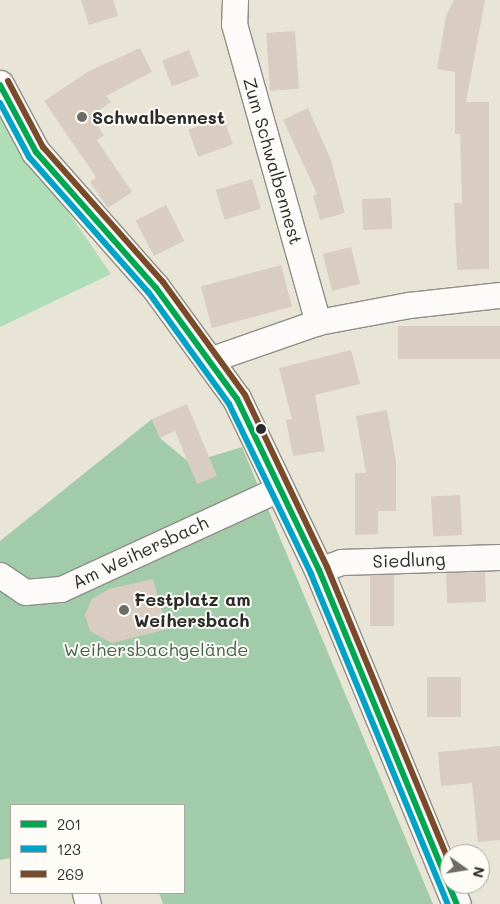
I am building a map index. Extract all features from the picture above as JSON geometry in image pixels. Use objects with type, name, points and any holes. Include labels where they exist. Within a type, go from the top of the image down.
[{"type":"street","name":"Zum Schwalbennest","points":[[235,0],[234,24],[318,322]]},
{"type":"street","points":[[0,85],[36,152],[156,288],[212,358],[237,399],[319,570],[457,904]]},
{"type":"street","points":[[212,358],[318,322],[409,305],[500,295]]},
{"type":"street","name":"Am Weihersbach","points":[[0,575],[25,592],[61,589],[280,488]]},
{"type":"street","name":"Siedlung","points":[[319,570],[341,562],[500,557]]},
{"type":"green space","points":[[0,100],[29,155],[111,274],[0,327]]},
{"type":"green space","name":"Weihersbachgelände","points":[[152,419],[160,438],[190,463],[242,447],[433,904],[163,904],[159,894],[185,894],[185,804],[10,804],[10,858],[0,860],[0,541]]},
{"type":"building","points":[[81,0],[113,0],[118,16],[89,25]]},
{"type":"building","points":[[454,0],[485,0],[466,102],[489,102],[489,269],[457,270],[454,203],[462,203],[460,134],[455,134],[455,72],[437,69],[446,16]]},
{"type":"building","points":[[295,31],[299,89],[270,91],[266,33]]},
{"type":"building","points":[[140,48],[152,72],[106,96],[111,102],[91,116],[104,135],[97,140],[132,192],[108,208],[90,182],[96,177],[44,101],[89,71]]},
{"type":"building","points":[[189,50],[199,76],[172,87],[162,60]]},
{"type":"building","points":[[308,108],[331,160],[345,213],[320,220],[313,196],[317,194],[283,120]]},
{"type":"building","points":[[223,117],[233,144],[198,157],[188,130]]},
{"type":"building","points":[[252,179],[261,209],[225,220],[216,190]]},
{"type":"building","points":[[391,198],[392,229],[363,230],[362,199]]},
{"type":"building","points":[[166,205],[184,241],[154,256],[136,220]]},
{"type":"building","points":[[351,247],[360,284],[332,291],[323,254]]},
{"type":"building","points":[[281,265],[292,307],[212,328],[201,286]]},
{"type":"building","points":[[398,326],[500,326],[500,359],[398,359]]},
{"type":"building","points":[[351,350],[360,384],[315,395],[325,451],[293,456],[286,420],[292,419],[279,368]]},
{"type":"building","points":[[187,404],[217,476],[197,484],[175,431],[160,438],[152,419]]},
{"type":"building","points":[[387,410],[396,461],[396,511],[378,511],[378,534],[355,535],[355,473],[366,473],[356,416]]},
{"type":"building","points":[[460,495],[462,535],[433,536],[431,497]]},
{"type":"building","points":[[485,572],[486,602],[447,603],[446,573]]},
{"type":"building","points":[[370,575],[394,575],[394,626],[370,626]]},
{"type":"building","name":"Festplatz am Weihersbach","points":[[153,579],[167,629],[112,643],[90,631],[85,615],[92,599],[109,589]]},
{"type":"building","points":[[427,677],[461,677],[461,717],[427,717]]},
{"type":"building","points":[[500,746],[500,840],[478,842],[472,783],[441,786],[438,752]]},
{"type":"transit line","name":"269","points":[[8,81],[43,147],[163,282],[245,395],[327,567],[442,844]]},
{"type":"transit line","name":"201","points":[[0,85],[36,152],[156,288],[237,399],[319,570],[457,904]]},
{"type":"transit line","name":"123","points":[[0,103],[29,157],[149,293],[229,404],[311,574],[448,904]]},
{"type":"place","name":"Schwalbennest","points":[[82,117]]},
{"type":"place","name":"Festplatz am Weihersbach","points":[[124,610]]}]
